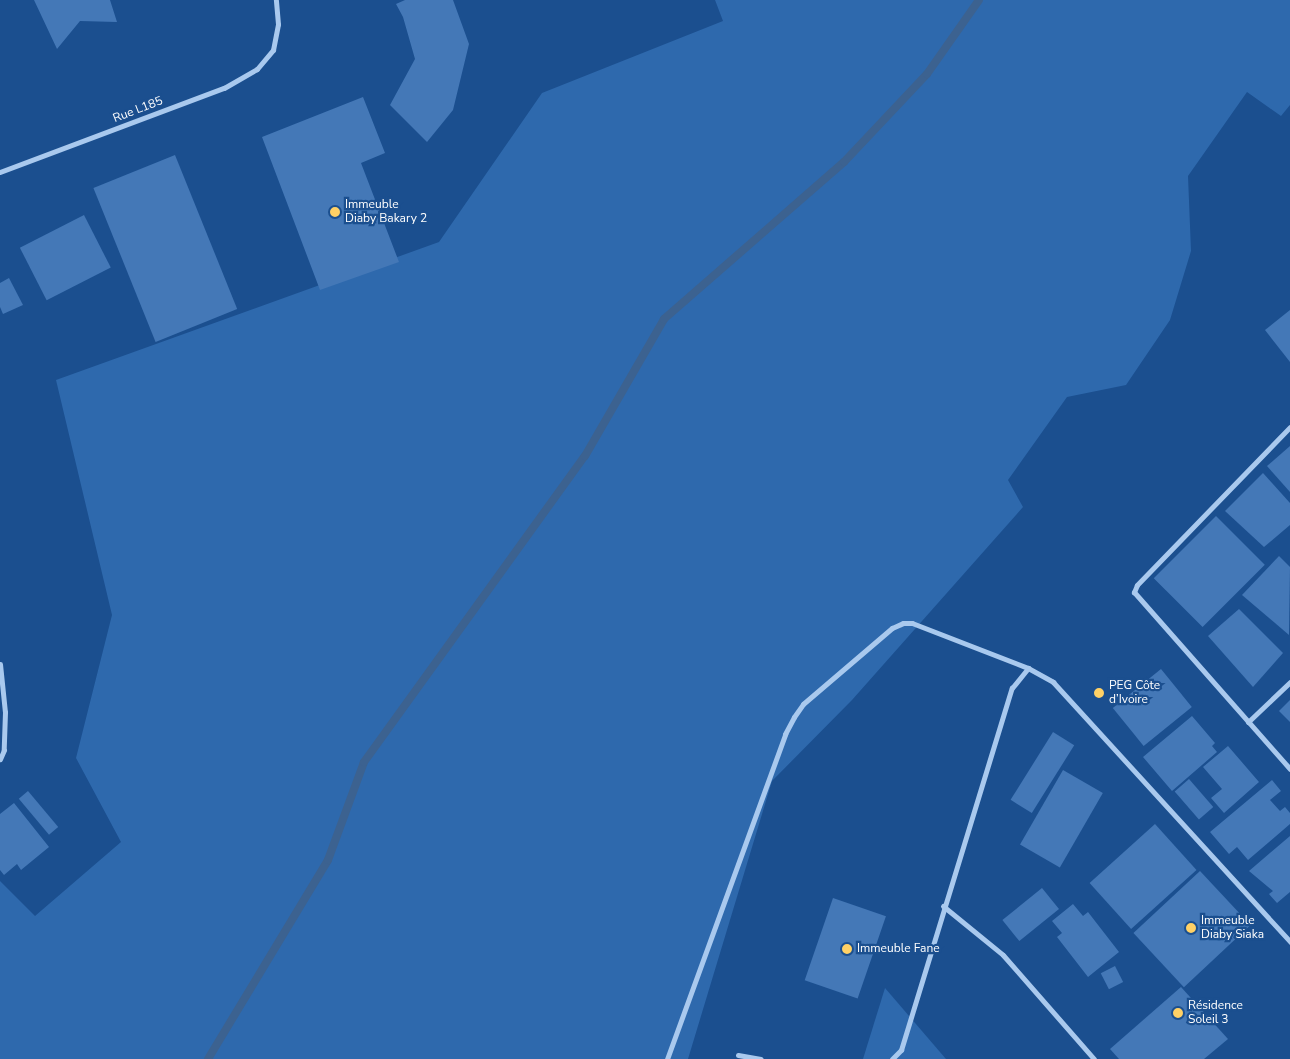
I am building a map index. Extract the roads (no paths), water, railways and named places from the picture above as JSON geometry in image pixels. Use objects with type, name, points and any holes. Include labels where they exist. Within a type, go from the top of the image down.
[{"type":"street","name":"Rue L185","points":[[0,172],[224,88],[257,68],[273,50],[278,24],[276,0]]},
{"type":"street","points":[[1290,428],[1137,585],[1134,592],[1290,769]]},
{"type":"street","points":[[667,1059],[785,734],[803,704],[892,628],[904,623],[912,623],[1028,668],[1053,682],[1290,942]]},
{"type":"street","points":[[0,664],[5,712],[0,759]]},
{"type":"street","points":[[892,1059],[901,1050],[1012,688],[1028,668]]},
{"type":"street","points":[[1248,722],[1290,682]]},
{"type":"street","points":[[944,906],[1003,956],[1094,1059]]},
{"type":"street","points":[[738,1055],[761,1059]]},
{"type":"waterway","points":[[208,1059],[328,860],[364,762],[585,456],[664,319],[844,162],[927,74],[979,0]]},
{"type":"place","name":"Immeuble Diaby Bakary 2","points":[[335,212]]},
{"type":"place","name":"PEG Côte d’Ivoire","points":[[1099,693]]},
{"type":"place","name":"Immeuble Diaby Siaka","points":[[1191,928]]},
{"type":"place","name":"Immeuble Fane","points":[[847,949]]},
{"type":"place","name":"Résidence Soleil 3","points":[[1178,1013]]}]
